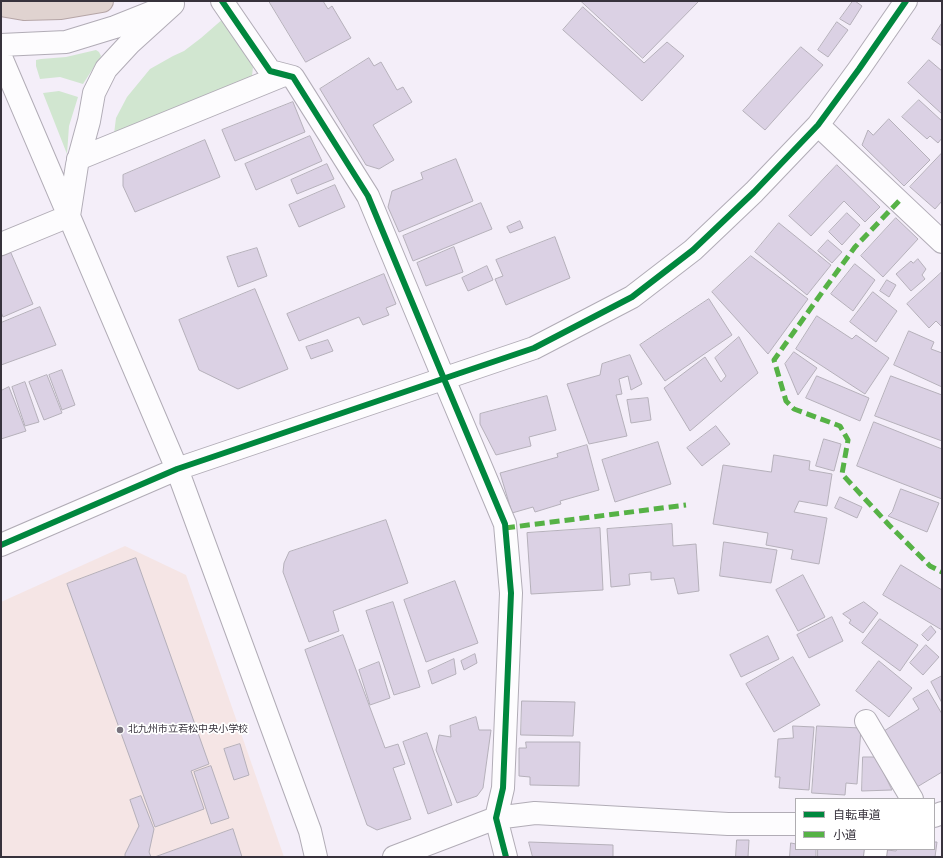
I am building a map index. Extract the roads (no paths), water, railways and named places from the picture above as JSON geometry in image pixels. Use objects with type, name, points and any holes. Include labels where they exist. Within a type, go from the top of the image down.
[{"type":"highway","points":[[1,5],[24,8],[61,8],[102,1]]},
{"type":"street","points":[[222,1],[270,71],[293,77],[368,196],[505,524],[512,593],[503,788],[496,818],[506,857]]},
{"type":"street","points":[[1,545],[177,470],[534,348],[632,297],[693,250],[754,192],[818,125],[906,1]]},
{"type":"street","points":[[1,45],[66,42],[115,27],[174,2]]},
{"type":"street","points":[[69,216],[78,159],[89,121],[94,93],[106,69],[130,43],[174,2]]},
{"type":"street","points":[[1,58],[177,470],[307,823],[316,857]]},
{"type":"street","points":[[78,159],[284,75]]},
{"type":"street","points":[[818,125],[942,242]]},
{"type":"street","points":[[1,244],[69,216]]},
{"type":"street","points":[[866,720],[911,798]]},
{"type":"street","points":[[394,857],[496,818],[535,813],[728,824],[795,824]]},
{"type":"place","name":"北九州市立若松中央小学校","points":[[120,730]]}]
